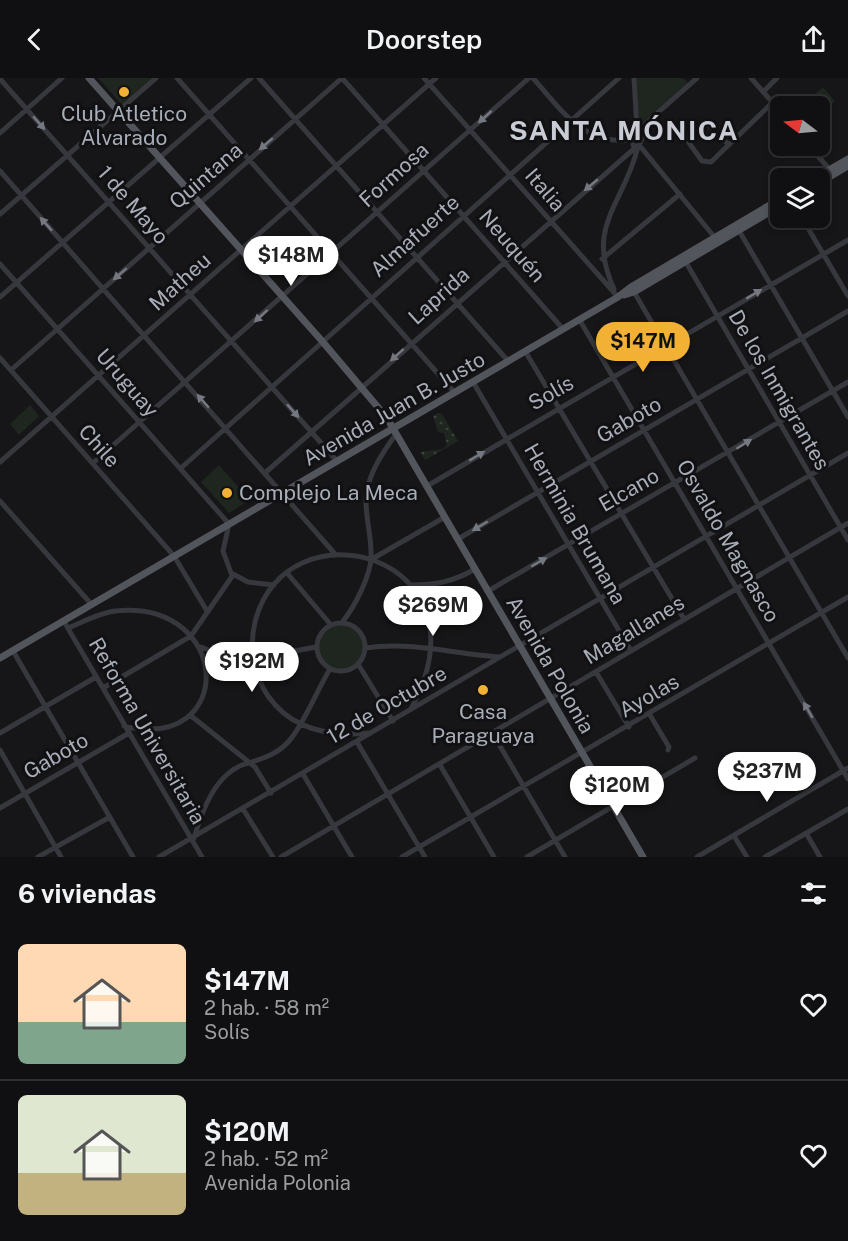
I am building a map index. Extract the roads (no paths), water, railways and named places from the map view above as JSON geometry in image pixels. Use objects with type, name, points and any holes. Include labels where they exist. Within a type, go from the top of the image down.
[{"type":"main road","name":"Avenida Polonia","points":[[89,78],[362,387],[394,431],[643,857]]},
{"type":"main road","points":[[831,173],[846,167]]},
{"type":"main road","name":"Avenida Juan B. Justo","points":[[737,228],[770,206]]},
{"type":"main road","name":"Avenida Juan B. Justo","points":[[616,294],[634,292],[684,259],[770,211]]},
{"type":"main road","name":"Avenida Juan B. Justo","points":[[0,658],[66,625],[92,605],[337,461],[394,431],[579,319],[616,294],[684,259]]},
{"type":"street","points":[[0,133],[62,78]]},
{"type":"street","points":[[0,214],[156,78]]},
{"type":"street","points":[[177,78],[455,393]]},
{"type":"street","points":[[0,297],[251,78]]},
{"type":"street","points":[[259,78],[508,361]]},
{"type":"street","name":"Quintana","points":[[11,370],[342,78]]},
{"type":"street","name":"Neuquén","points":[[342,78],[562,328]]},
{"type":"street","name":"Italia","points":[[424,78],[616,294]]},
{"type":"street","name":"Matheu","points":[[0,462],[291,207],[429,81],[436,78]]},
{"type":"street","points":[[531,78],[571,121],[594,136],[613,141],[632,140]]},
{"type":"street","name":"Formosa","points":[[93,463],[531,78]]},
{"type":"street","name":"Almafuerte","points":[[180,468],[619,78]]},
{"type":"street","points":[[616,294],[602,259],[603,235],[632,169],[643,137],[638,129],[634,78]]},
{"type":"street","points":[[632,140],[638,129],[697,78]]},
{"type":"street","points":[[751,78],[770,99]]},
{"type":"street","points":[[763,92],[777,78]]},
{"type":"street","name":"1 de Mayo","points":[[0,79],[337,461]]},
{"type":"street","points":[[729,145],[709,123],[701,124],[687,140],[706,163],[711,162],[729,145],[770,105]]},
{"type":"street","points":[[632,140],[680,194],[716,240]]},
{"type":"street","name":"Laprida","points":[[266,472],[549,220],[638,147]]},
{"type":"street","points":[[817,156],[831,173]]},
{"type":"street","points":[[0,171],[266,472],[335,554]]},
{"type":"street","points":[[602,259],[680,194]]},
{"type":"street","points":[[737,228],[848,417]]},
{"type":"street","points":[[808,228],[848,296]]},
{"type":"street","name":"Solís","points":[[427,486],[558,407],[666,348],[848,240]]},
{"type":"street","name":"De los Inmigrantes","points":[[684,259],[848,540]]},
{"type":"street","name":"Uruguay","points":[[0,264],[229,524]]},
{"type":"street","points":[[634,292],[848,658]]},
{"type":"street","name":"Gaboto","points":[[458,539],[848,311]]},
{"type":"street","name":"Osvaldo Magnasco","points":[[579,319],[706,536],[735,590],[845,769],[848,779]]},
{"type":"street","points":[[525,351],[684,619]]},
{"type":"street","name":"Chile","points":[[0,358],[174,556],[207,611]]},
{"type":"street","name":"Herminia Brumana","points":[[473,382],[631,651]]},
{"type":"street","name":"Elcano","points":[[488,591],[621,513],[728,454],[848,382]]},
{"type":"street","points":[[343,621],[361,631],[365,648],[358,664],[345,670],[330,669],[320,660],[316,647],[320,634],[331,625],[343,621],[360,593],[372,559],[366,496],[372,473],[394,431]]},
{"type":"street","name":"12 de Octubre","points":[[159,857],[393,722],[848,453]]},
{"type":"street","points":[[0,501],[92,605]]},
{"type":"street","points":[[372,559],[445,517]]},
{"type":"street","name":"Magallanes","points":[[281,857],[848,523]]},
{"type":"street","points":[[229,524],[223,544],[223,557],[233,575],[248,582],[274,585]]},
{"type":"street","points":[[374,732],[337,735],[300,724],[279,709],[268,696],[252,659],[256,618],[274,585],[287,573],[310,560],[335,554],[372,559],[386,565],[410,585],[427,615],[432,649],[427,676],[411,711]]},
{"type":"street","points":[[410,585],[442,583],[460,578],[475,569]]},
{"type":"street","points":[[287,573],[331,625]]},
{"type":"street","points":[[103,688],[191,636],[233,575]]},
{"type":"street","name":"Ayolas","points":[[402,857],[650,715],[848,597]]},
{"type":"street","points":[[66,625],[108,612],[128,611],[147,613],[173,621],[201,647],[221,655],[252,659],[316,647]]},
{"type":"street","name":"Reforma Universitaria","points":[[66,625],[202,857]]},
{"type":"street","points":[[365,648],[400,644],[502,657]]},
{"type":"street","points":[[124,726],[165,728],[175,726],[190,715],[200,700],[207,678],[201,647]]},
{"type":"street","points":[[13,651],[133,857]]},
{"type":"street","points":[[358,664],[393,722]]},
{"type":"street","points":[[193,839],[205,805],[216,788],[235,770],[282,748],[300,724],[330,669]]},
{"type":"street","points":[[596,672],[629,727]]},
{"type":"street","points":[[0,733],[96,677]]},
{"type":"street","points":[[190,715],[250,763],[271,793]]},
{"type":"street","points":[[650,715],[669,747],[668,750]]},
{"type":"street","name":"Gaboto","points":[[0,808],[129,733]]},
{"type":"street","points":[[493,734],[565,857]]},
{"type":"street","points":[[357,742],[425,857]]},
{"type":"street","points":[[0,750],[61,857]]},
{"type":"street","points":[[527,857],[696,758]]},
{"type":"street","points":[[440,765],[494,857]]},
{"type":"street","points":[[697,857],[845,769]]},
{"type":"street","points":[[303,774],[352,857]]},
{"type":"street","points":[[243,809],[273,857]]},
{"type":"street","points":[[765,857],[848,809]]},
{"type":"street","points":[[38,857],[110,817]]},
{"type":"street","points":[[806,833],[820,857]]},
{"type":"street","points":[[734,836],[747,857]]},
{"type":"place","name":"Club Atletico Alvarado","points":[[124,92]]},
{"type":"place","name":"Complejo La Meca","points":[[227,493]]},
{"type":"place","name":"Casa Paraguaya","points":[[483,690]]},
{"type":"district","name":"SANTA MÓNICA","points":[[624,131]]}]
